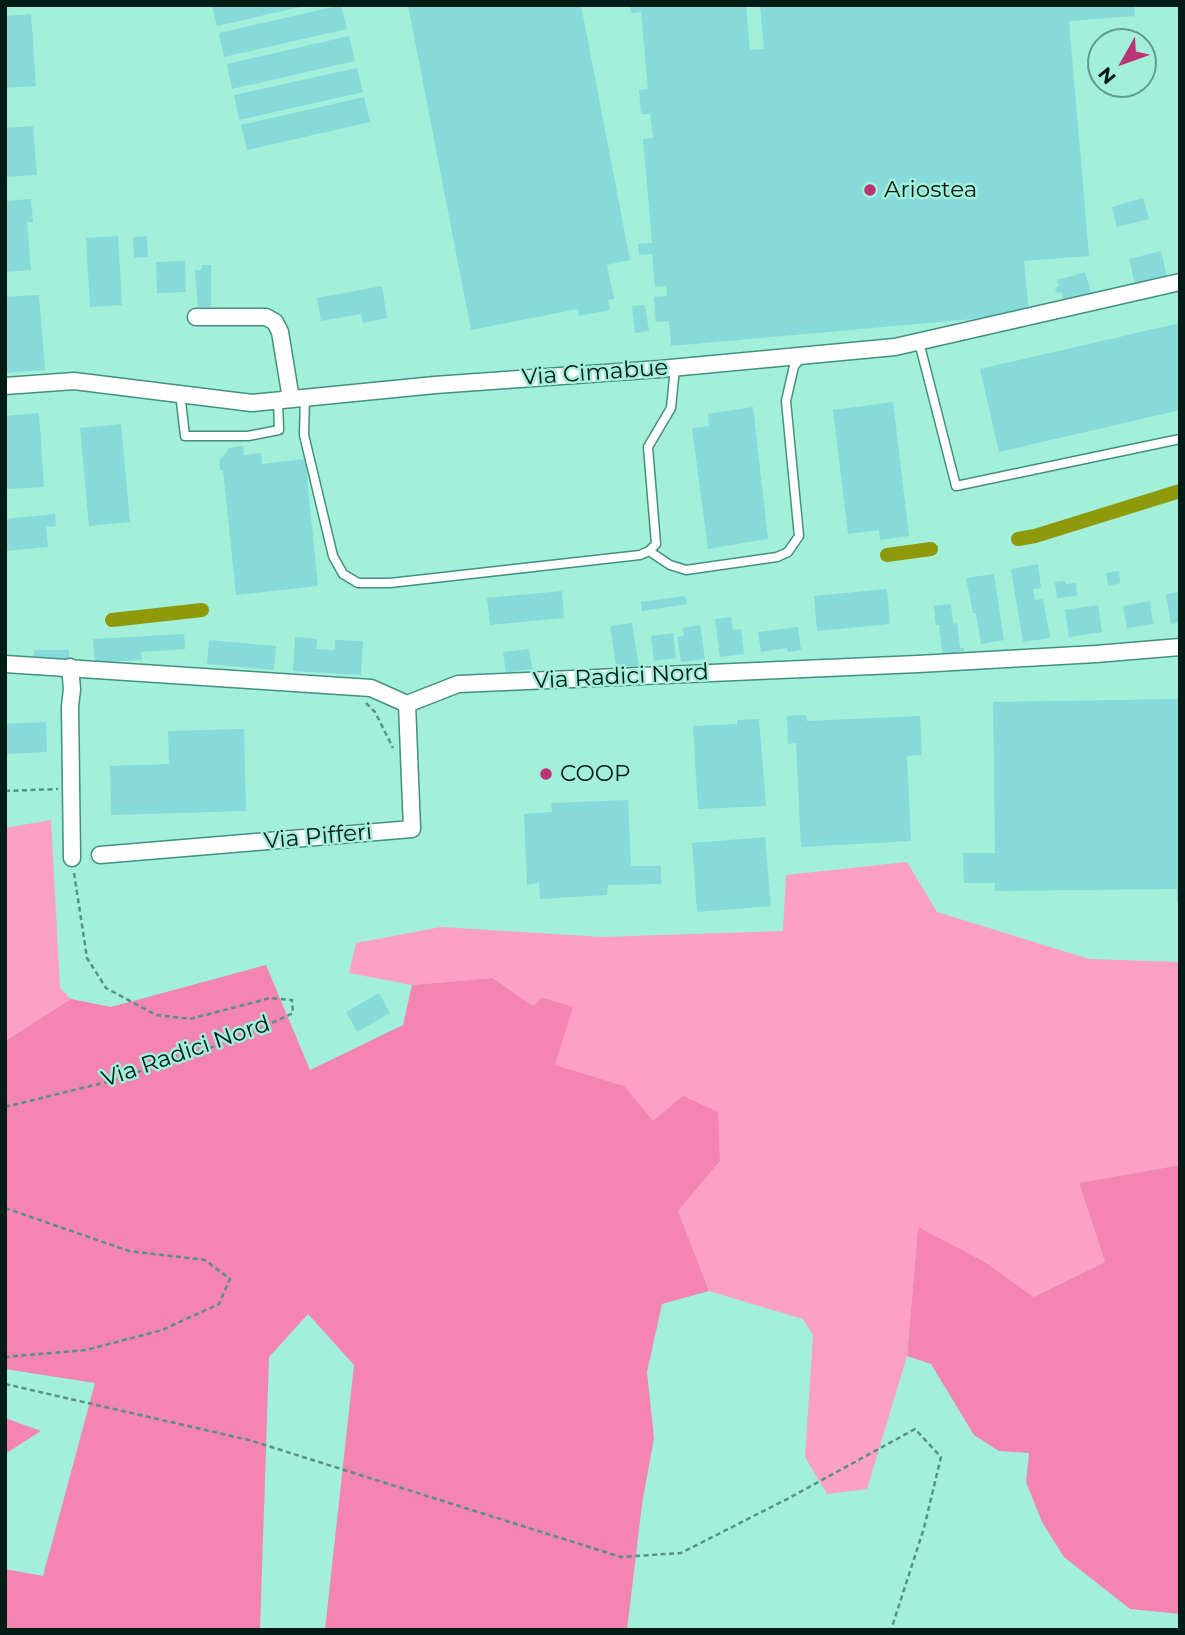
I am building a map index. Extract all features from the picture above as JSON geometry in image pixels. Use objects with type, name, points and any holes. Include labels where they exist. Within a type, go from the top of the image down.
[{"type":"street","name":"Via Cimabue","points":[[5,386],[75,381],[252,402],[435,385],[675,368],[894,347],[1180,282]]},
{"type":"street","points":[[196,317],[267,317],[275,323],[280,332],[291,399]]},
{"type":"street","name":"Via Radici Nord","points":[[407,704],[458,684],[1041,657],[1180,647]]},
{"type":"street","points":[[5,664],[371,688],[407,704]]},
{"type":"street","points":[[70,667],[72,858]]},
{"type":"street","name":"Via Pifferi","points":[[100,855],[412,829],[407,704]]},
{"type":"lane","points":[[919,342],[957,486],[1180,439]]},
{"type":"lane","points":[[649,551],[670,565],[685,569],[777,557],[788,552],[799,536],[786,401],[794,366],[802,356]]},
{"type":"lane","points":[[291,399],[304,435],[329,547],[343,575],[358,583],[390,583],[640,555],[649,551],[656,544],[648,447],[671,408],[675,368]]},
{"type":"lane","points":[[180,393],[185,436],[248,436],[279,430],[291,399]]},
{"type":"path","points":[[5,791],[71,789]]},
{"type":"path","name":"Via Radici Nord","points":[[5,1107],[111,1081],[242,1037],[292,1013],[292,1000],[270,998],[190,1019],[156,1015],[106,988],[87,958],[72,858]]},
{"type":"path","points":[[5,1208],[128,1251],[205,1260],[230,1279],[219,1304],[162,1330],[86,1350],[5,1357]]},
{"type":"path","points":[[5,1384],[249,1440],[621,1557],[681,1553],[915,1429],[940,1457],[924,1528],[891,1630]]},
{"type":"shaded area","points":[[51,820],[60,988],[71,999],[5,1041],[5,828]]},
{"type":"shaded area","points":[[907,862],[937,912],[1089,959],[1180,962],[1180,1165],[1079,1183],[1105,1262],[1034,1297],[985,1262],[918,1228],[907,1356],[867,1489],[827,1494],[805,1457],[813,1335],[803,1319],[709,1291],[678,1211],[720,1161],[653,1121],[623,1086],[555,1065],[572,1007],[543,997],[533,1006],[493,978],[412,985],[349,973],[356,943],[441,927],[602,937],[783,931],[786,875]]},
{"type":"shaded area","points":[[266,965],[310,1070],[403,1025],[412,985],[493,978],[533,1006],[542,997],[573,1007],[555,1065],[624,1086],[653,1121],[683,1096],[718,1112],[720,1161],[678,1211],[709,1291],[662,1304],[647,1372],[654,1438],[642,1504],[627,1630],[325,1630],[354,1365],[308,1314],[269,1357],[260,1630],[5,1630],[5,1569],[43,1576],[95,1383],[5,1369],[5,1041],[71,999],[111,1007]]},
{"type":"shaded area","points":[[1180,1165],[1180,1614],[1130,1609],[1064,1557],[1042,1522],[1026,1482],[1029,1453],[999,1451],[974,1435],[931,1364],[907,1356],[918,1227],[985,1262],[1034,1297],[1105,1262],[1079,1183]]},
{"type":"shaded area","points":[[5,1418],[41,1431],[5,1454]]},
{"type":"building","points":[[212,5],[304,5],[304,6],[217,26]]},
{"type":"building","points":[[341,5],[347,29],[224,57],[219,33]]},
{"type":"building","points":[[408,5],[581,5],[630,260],[607,265],[614,299],[608,300],[610,310],[579,316],[578,309],[471,330]]},
{"type":"building","name":"Ariostea","points":[[630,5],[746,5],[750,50],[764,49],[760,5],[1134,5],[1135,16],[1069,21],[1089,256],[1024,261],[1029,314],[671,346],[669,321],[656,322],[654,297],[667,296],[666,286],[655,287],[652,254],[639,255],[638,244],[652,243],[643,139],[653,138],[650,114],[641,114],[639,90],[648,89],[641,12],[631,13]]},
{"type":"building","points":[[31,14],[36,86],[5,88],[5,16]]},
{"type":"building","points":[[349,36],[355,61],[232,89],[227,64]]},
{"type":"building","points":[[357,68],[363,92],[239,120],[234,95]]},
{"type":"building","points":[[364,97],[370,122],[247,150],[241,125]]},
{"type":"building","points":[[33,126],[37,175],[5,177],[5,128]]},
{"type":"building","points":[[1143,198],[1149,219],[1117,227],[1112,207]]},
{"type":"building","points":[[31,199],[33,222],[27,222],[31,270],[5,272],[5,201]]},
{"type":"building","points":[[118,236],[122,305],[90,307],[86,238]]},
{"type":"building","points":[[147,236],[148,257],[134,258],[133,237]]},
{"type":"building","points":[[1161,251],[1168,281],[1136,289],[1129,259]]},
{"type":"building","points":[[185,261],[186,292],[157,293],[156,262]]},
{"type":"building","points":[[202,265],[211,265],[211,307],[198,307],[195,270],[201,270]]},
{"type":"building","points":[[1085,272],[1091,293],[1064,301],[1061,292],[1057,293],[1055,288],[1059,286],[1057,280]]},
{"type":"building","points":[[382,286],[387,318],[363,323],[361,314],[321,321],[317,298]]},
{"type":"building","points":[[39,295],[45,370],[5,373],[5,297]]},
{"type":"building","points":[[645,305],[649,331],[635,333],[632,306]]},
{"type":"building","points":[[1180,323],[1180,410],[999,452],[980,369]]},
{"type":"building","points":[[893,402],[909,536],[880,540],[879,530],[848,534],[833,410]]},
{"type":"building","points":[[753,407],[768,539],[708,549],[692,428],[709,426],[708,414]]},
{"type":"building","points":[[39,413],[44,487],[5,489],[5,416]]},
{"type":"building","points":[[121,424],[130,522],[89,526],[80,428]]},
{"type":"building","points":[[243,446],[244,455],[261,453],[262,464],[305,459],[318,586],[236,595],[223,470],[220,470],[219,461],[229,448]]},
{"type":"building","points":[[55,514],[56,526],[46,527],[48,547],[5,551],[5,519]]},
{"type":"building","points":[[1038,564],[1041,588],[1033,589],[1035,600],[1043,599],[1050,638],[1023,642],[1011,569]]},
{"type":"building","points":[[1119,571],[1120,583],[1108,586],[1106,573]]},
{"type":"building","points":[[994,574],[1004,640],[981,644],[966,578]]},
{"type":"building","points":[[1065,581],[1066,584],[1076,583],[1077,596],[1057,598],[1055,582]]},
{"type":"building","points":[[887,589],[890,624],[817,631],[814,596]]},
{"type":"building","points":[[562,591],[564,618],[490,625],[487,598]]},
{"type":"building","points":[[1180,592],[1180,622],[1171,624],[1166,594]]},
{"type":"building","points":[[685,596],[687,604],[642,611],[641,602]]},
{"type":"building","points":[[1150,601],[1153,624],[1127,628],[1123,606]]},
{"type":"building","points":[[951,604],[953,624],[957,623],[960,648],[964,648],[965,656],[943,659],[934,606]]},
{"type":"building","points":[[1098,605],[1102,632],[1069,637],[1065,610]]},
{"type":"building","points":[[731,617],[733,630],[741,629],[744,654],[720,657],[715,619]]},
{"type":"building","points":[[632,623],[639,666],[617,670],[610,626]]},
{"type":"building","points":[[700,625],[705,659],[681,662],[677,637],[684,636],[683,628]]},
{"type":"building","points":[[798,627],[801,650],[788,652],[787,648],[761,652],[758,632]]},
{"type":"building","points":[[673,633],[676,658],[654,661],[651,636]]},
{"type":"building","points":[[184,634],[185,649],[141,652],[142,660],[95,663],[93,639]]},
{"type":"building","points":[[295,637],[317,639],[316,649],[335,650],[335,640],[363,641],[361,675],[293,671]]},
{"type":"building","points":[[209,640],[276,646],[274,670],[207,664]]},
{"type":"building","points":[[529,649],[532,669],[506,673],[503,652]]},
{"type":"building","points":[[34,650],[69,650],[69,664],[34,664]]},
{"type":"building","points":[[1180,699],[1180,902],[1177,902],[1177,889],[995,891],[995,883],[964,883],[963,853],[995,853],[993,702]]},
{"type":"building","points":[[806,715],[807,721],[920,716],[922,755],[907,756],[911,841],[801,847],[796,743],[788,744],[787,716]]},
{"type":"building","points":[[759,719],[766,806],[698,809],[693,726],[737,724],[737,720]]},
{"type":"building","points":[[46,722],[47,752],[5,754],[5,724]]},
{"type":"building","points":[[244,729],[246,811],[111,815],[110,766],[169,764],[168,731]]},
{"type":"building","points":[[628,800],[631,866],[661,866],[661,884],[608,885],[607,895],[540,899],[539,883],[527,885],[524,814],[552,812],[551,803]]},
{"type":"building","points":[[765,837],[771,906],[697,912],[692,843]]},
{"type":"building","points":[[379,993],[390,1013],[357,1032],[346,1012]]},
{"type":"waterway","points":[[1018,539],[1180,491]]},
{"type":"waterway","points":[[887,555],[931,549]]},
{"type":"waterway","points":[[112,620],[202,610]]},
{"type":"place","name":"Ariostea","points":[[870,190]]},
{"type":"place","name":"COOP","points":[[546,774]]}]
